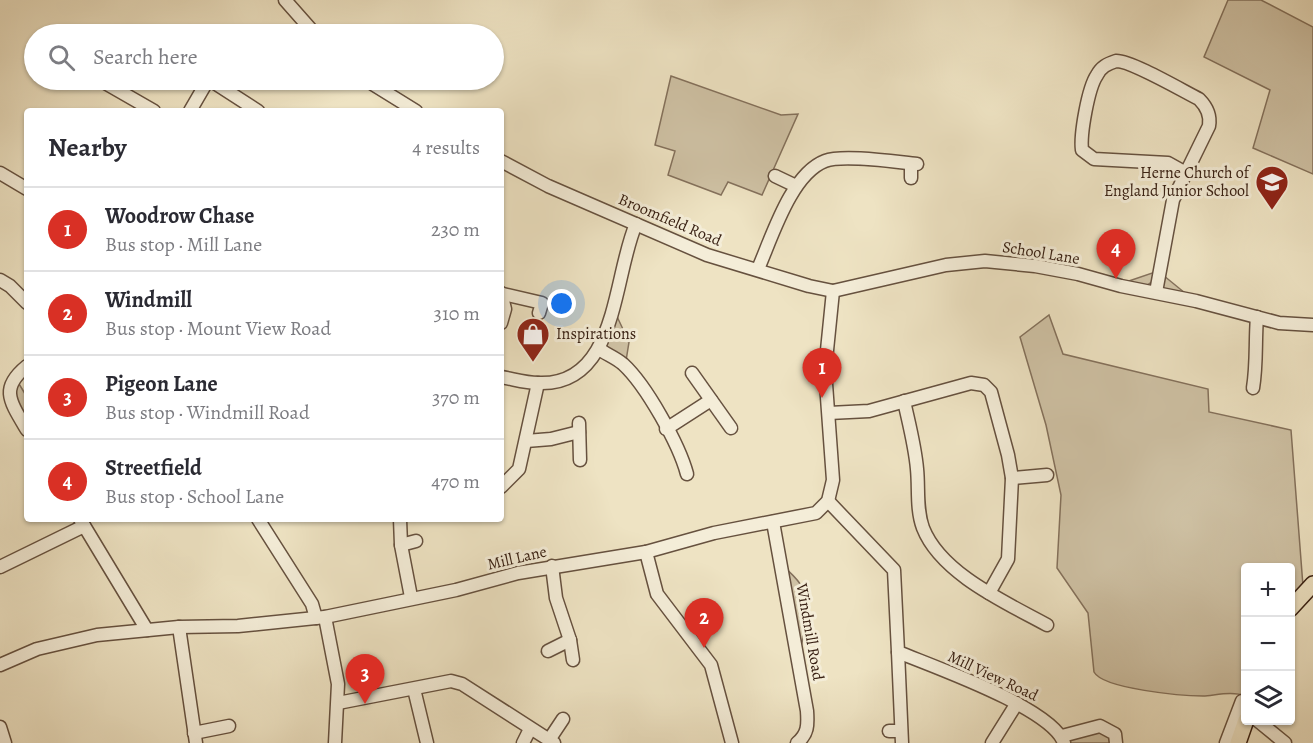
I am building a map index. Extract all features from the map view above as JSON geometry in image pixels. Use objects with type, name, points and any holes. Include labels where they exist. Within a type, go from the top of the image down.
[{"type":"main road","points":[[1295,604],[1313,584]]},
{"type":"main road","points":[[1238,715],[1238,743]]},
{"type":"street","points":[[285,0],[306,24]]},
{"type":"street","points":[[1156,292],[1173,201],[1209,126],[1210,118],[1205,105],[1199,99],[1121,61],[1105,66],[1094,79],[1082,145],[1085,154],[1094,159],[1168,163],[1186,173]]},
{"type":"street","points":[[117,90],[149,108]]},
{"type":"street","points":[[192,108],[203,90]]},
{"type":"street","points":[[225,90],[253,108]]},
{"type":"street","points":[[382,90],[411,108]]},
{"type":"street","points":[[758,269],[796,186],[807,172],[826,160],[914,164],[911,178]]},
{"type":"street","name":"Broomfield Road","points":[[504,163],[548,186],[707,255],[758,269],[793,282],[833,291]]},
{"type":"street","points":[[0,173],[24,187]]},
{"type":"street","points":[[775,176],[796,186]]},
{"type":"street","points":[[504,377],[538,383],[571,377],[599,349],[606,334],[628,242],[636,224]]},
{"type":"street","name":"School Lane","points":[[833,291],[946,265],[985,261],[1035,266],[1156,292],[1279,323],[1313,325]]},
{"type":"street","points":[[0,280],[24,300]]},
{"type":"street","points":[[833,291],[825,370],[833,480],[828,501],[894,570],[898,652],[897,735]]},
{"type":"street","points":[[504,294],[542,303],[539,313]]},
{"type":"street","points":[[1253,388],[1257,363],[1254,334],[1257,317]]},
{"type":"street","points":[[599,349],[632,373],[682,456],[687,474]]},
{"type":"street","points":[[24,368],[3,384],[6,394],[24,425]]},
{"type":"street","points":[[692,373],[731,428]]},
{"type":"street","points":[[504,484],[519,469],[538,383]]},
{"type":"street","points":[[829,413],[869,411],[971,383],[984,385],[991,392],[1012,478],[1008,559],[989,593]]},
{"type":"street","points":[[666,429],[711,400]]},
{"type":"street","points":[[904,401],[914,444],[918,505],[923,529],[935,547],[956,570],[989,593],[1047,625]]},
{"type":"street","points":[[526,441],[551,439],[579,427],[580,460]]},
{"type":"street","points":[[1012,478],[1047,475]]},
{"type":"street","name":"Mill Lane","points":[[0,665],[37,649],[97,635],[179,627],[238,626],[321,617],[411,597],[456,590],[552,566],[646,552],[714,533],[806,518],[816,513],[828,501]]},
{"type":"street","points":[[0,567],[82,522],[147,630]]},
{"type":"street","points":[[260,522],[321,617],[335,662],[338,703],[335,743]]},
{"type":"street","points":[[400,522],[401,545],[411,597]]},
{"type":"street","name":"Windmill Road","points":[[773,522],[807,711],[808,727],[805,736],[796,743]]},
{"type":"street","points":[[401,545],[416,541]]},
{"type":"street","points":[[646,552],[657,594],[711,665],[732,743]]},
{"type":"street","points":[[552,566],[556,598],[570,640],[573,660]]},
{"type":"street","points":[[179,627],[195,738],[229,726]]},
{"type":"street","points":[[549,651],[570,640]]},
{"type":"street","name":"Mill View Road","points":[[898,652],[1017,703],[1036,714],[1063,739]]},
{"type":"street","points":[[338,703],[451,681],[462,684],[552,741],[563,719]]},
{"type":"street","points":[[414,690],[427,743]]},
{"type":"street","points":[[992,743],[1017,703]]},
{"type":"street","points":[[1226,743],[1238,715]]},
{"type":"street","points":[[1263,725],[1285,743]]},
{"type":"street","points":[[1063,739],[1100,726],[1115,734],[1116,743]]},
{"type":"street","points":[[0,727],[5,743]]},
{"type":"street","points":[[523,743],[530,729]]},
{"type":"shaded area","points":[[1228,0],[1261,0],[1313,27],[1313,174],[1253,148],[1270,90],[1204,57]]},
{"type":"shaded area","points":[[671,76],[781,115],[798,114],[762,195],[728,182],[721,195],[668,175],[675,151],[655,145]]},
{"type":"shaded area","points":[[1158,271],[1185,293],[1165,290],[1153,281],[1146,286],[1123,283]]},
{"type":"shaded area","points":[[613,308],[629,342],[625,367],[599,349]]},
{"type":"shaded area","points":[[1049,315],[1063,354],[1208,389],[1209,412],[1291,430],[1303,586],[1295,601],[1295,563],[1241,563],[1241,695],[1193,696],[1162,693],[1112,683],[1100,678],[1094,672],[1088,613],[1057,568],[1061,495],[1046,425],[1020,337]]},
{"type":"shaded area","points":[[13,374],[24,392],[24,415],[8,379]]},
{"type":"shaded area","points":[[781,564],[799,582],[806,597],[806,624],[798,658]]},
{"type":"shaded area","points":[[1100,726],[1116,743],[1064,743]]},
{"type":"place","name":"Herne Church of England Junior School","points":[[1272,211]]},
{"type":"place","name":"Streetfield","points":[[1116,279]]},
{"type":"place","name":"Inspirations","points":[[533,363]]},
{"type":"place","name":"Woodrow Chase","points":[[822,398]]},
{"type":"place","name":"Windmill","points":[[704,648]]},
{"type":"place","name":"Pigeon Lane","points":[[365,704]]}]
